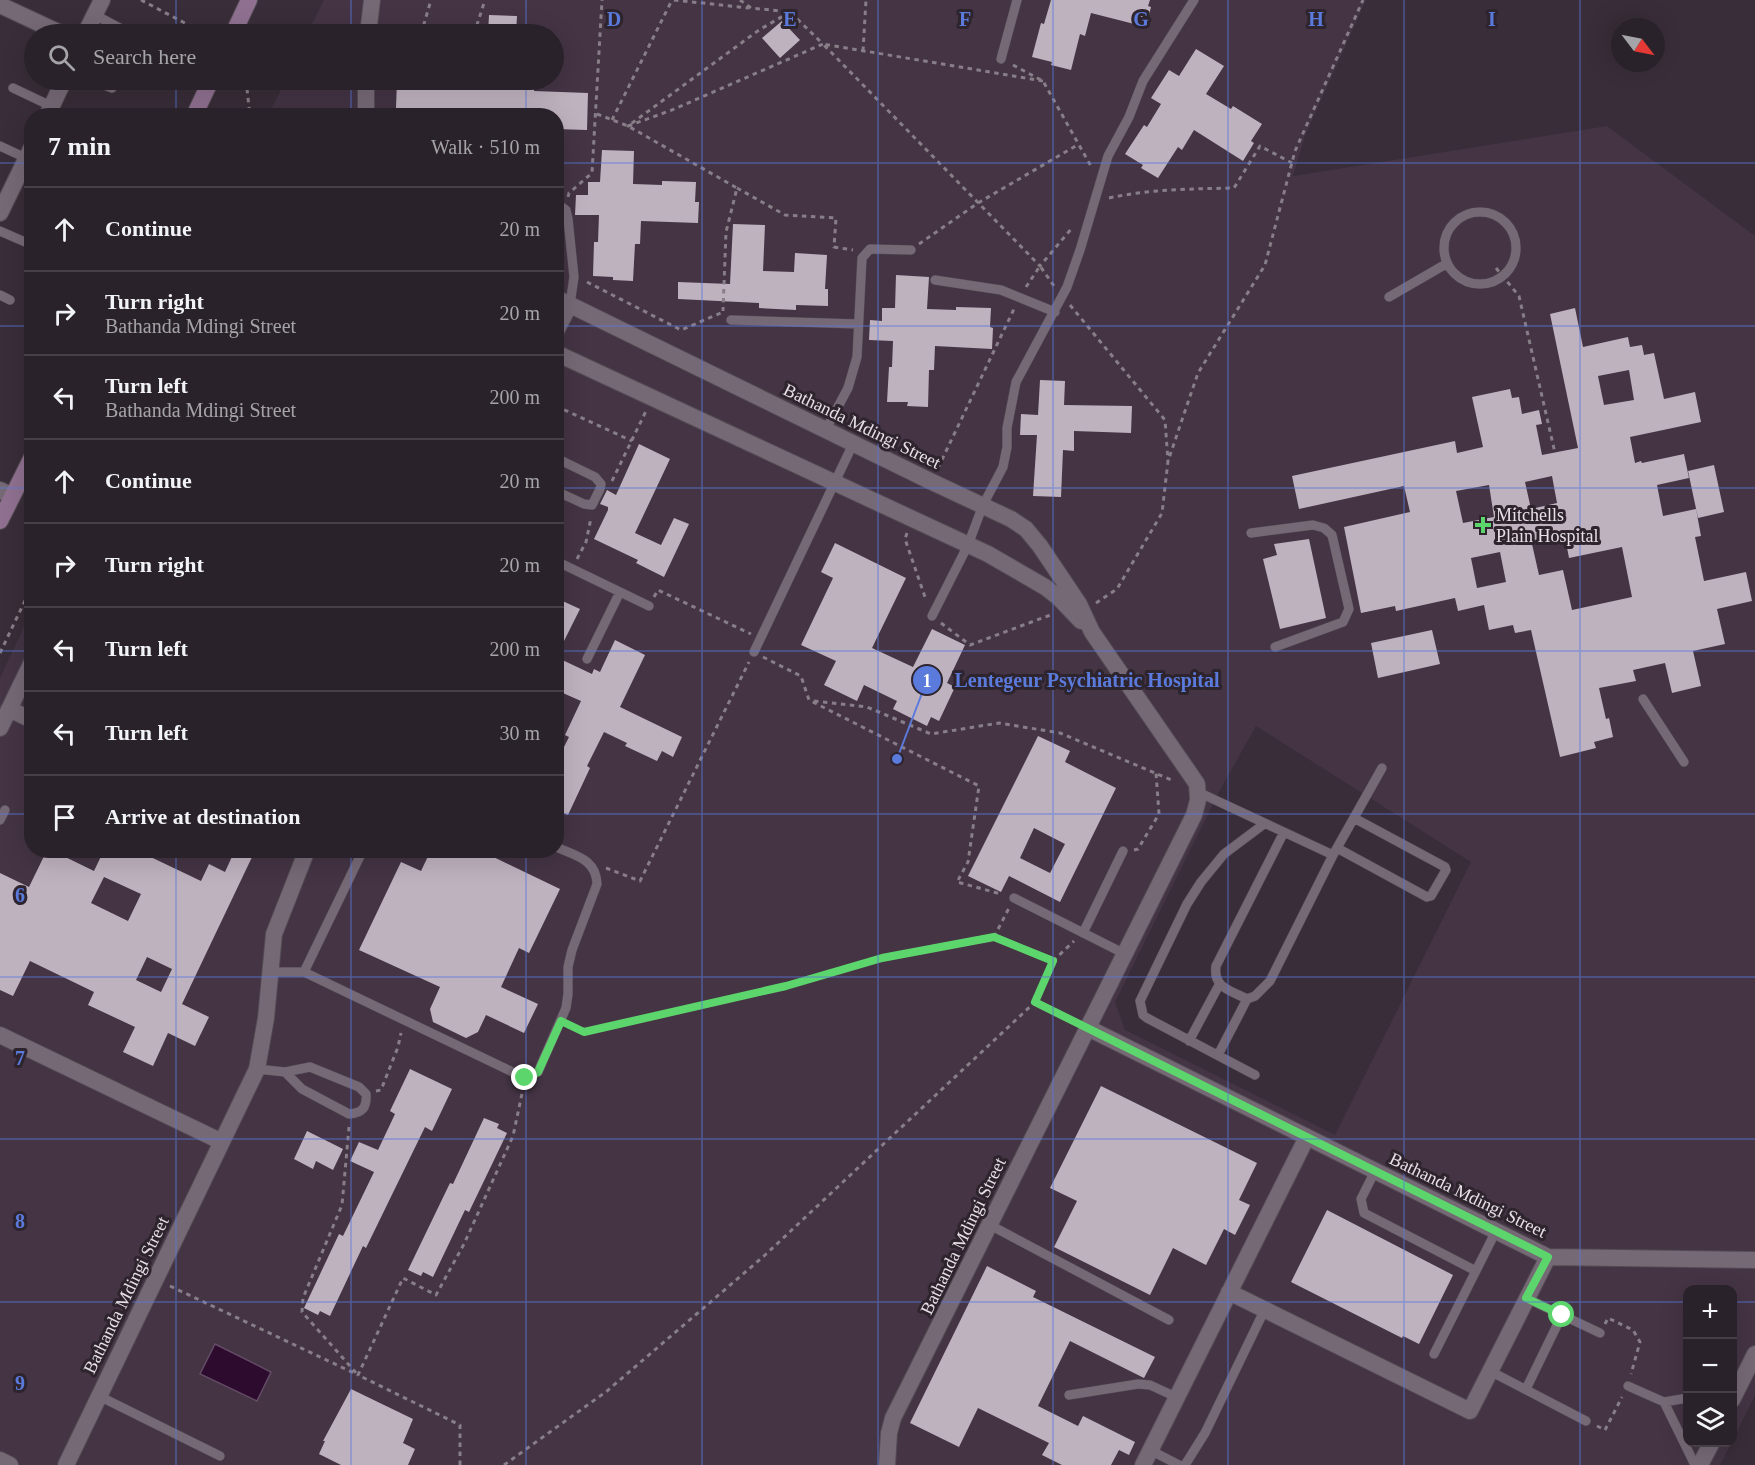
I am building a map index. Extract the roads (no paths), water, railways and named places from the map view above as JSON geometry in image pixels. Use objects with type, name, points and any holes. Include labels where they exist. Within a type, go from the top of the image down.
[{"type":"main road","points":[[238,24],[249,0]]},
{"type":"main road","points":[[198,108],[206,90]]},
{"type":"main road","points":[[0,521],[6,493],[24,469]]},
{"type":"street","points":[[369,24],[372,0]]},
{"type":"street","points":[[0,5],[41,24]]},
{"type":"street","points":[[90,24],[98,8]]},
{"type":"street","points":[[50,108],[59,90]]},
{"type":"street","points":[[366,90],[366,108]]},
{"type":"street","points":[[0,212],[24,169]]},
{"type":"street","name":"Bathanda Mdingi Street","points":[[564,301],[853,444],[983,505],[1026,529],[1086,623],[1193,777],[1198,792],[1194,814],[893,1418],[889,1433],[887,1465]]},
{"type":"street","name":"Bathanda Mdingi Street","points":[[564,356],[968,545],[1045,587],[1086,623]]},
{"type":"street","points":[[0,728],[24,678]]},
{"type":"street","points":[[9,709],[24,716]]},
{"type":"street","name":"Bathanda Mdingi Street","points":[[66,1465],[220,1141],[257,1070],[266,1018],[274,934],[303,858]]},
{"type":"street","name":"Bathanda Mdingi Street","points":[[1088,1028],[1548,1257],[1755,1260]]},
{"type":"street","points":[[0,1035],[220,1141]]},
{"type":"street","points":[[1147,1458],[1306,1137]]},
{"type":"street","name":"Bathanda Mdingi Street","points":[[1229,1292],[1470,1411],[1548,1257]]},
{"type":"street","points":[[1737,1387],[1755,1354]]},
{"type":"street","points":[[1700,1465],[1710,1447]]},
{"type":"street","points":[[0,1460],[10,1465]]},
{"type":"lane","points":[[1001,59],[1017,0]]},
{"type":"lane","points":[[932,616],[968,545],[983,505],[1003,467],[1007,428],[1016,382],[1063,296],[1096,201],[1108,156],[1129,117],[1143,81],[1194,0]]},
{"type":"lane","points":[[98,8],[118,24]]},
{"type":"lane","points":[[13,88],[44,108]]},
{"type":"lane","points":[[0,146],[24,152]]},
{"type":"lane","points":[[564,209],[574,277],[564,299]]},
{"type":"lane","points":[[1490,213],[1510,227],[1515,238],[1516,250],[1514,262],[1503,276],[1486,285],[1474,285],[1453,274],[1446,264],[1443,253],[1448,230],[1456,220],[1466,214],[1490,213]]},
{"type":"lane","points":[[0,231],[24,242]]},
{"type":"lane","points":[[826,429],[839,406],[857,357],[861,262],[866,251],[911,250]]},
{"type":"lane","points":[[1389,297],[1446,264]]},
{"type":"lane","points":[[935,280],[1001,290],[1055,312]]},
{"type":"lane","points":[[0,295],[10,300]]},
{"type":"lane","points":[[732,320],[858,324]]},
{"type":"lane","points":[[754,652],[853,444]]},
{"type":"lane","points":[[564,462],[595,477],[601,484],[592,505],[584,504],[564,495]]},
{"type":"lane","points":[[1251,533],[1313,525],[1324,528],[1332,535],[1347,597],[1349,609],[1344,621],[1275,647]]},
{"type":"lane","points":[[564,565],[650,606]]},
{"type":"lane","points":[[587,659],[620,592]]},
{"type":"lane","points":[[1643,699],[1684,762]]},
{"type":"lane","points":[[1218,1055],[1247,999],[1255,996],[1270,981],[1335,852],[1382,768]]},
{"type":"lane","points":[[1198,792],[1232,806],[1264,824],[1335,852],[1426,897],[1431,896],[1446,870],[1445,867],[1354,818]]},
{"type":"lane","points":[[0,820],[5,810]]},
{"type":"lane","points":[[1255,1075],[1147,1018],[1143,1015],[1140,1001],[1187,904],[1201,882],[1224,854],[1264,824]]},
{"type":"lane","points":[[1247,999],[1219,984],[1216,980],[1216,966],[1284,832]]},
{"type":"lane","points":[[269,972],[304,972],[525,1078],[538,1072],[561,1021],[568,994],[570,959],[597,884],[597,874],[592,866],[585,860],[564,851]]},
{"type":"lane","points":[[1083,933],[1123,851]]},
{"type":"lane","points":[[304,972],[359,858]]},
{"type":"lane","points":[[1014,898],[1125,954]]},
{"type":"lane","points":[[1190,1041],[1219,984]]},
{"type":"lane","points":[[257,1070],[285,1072],[310,1067],[359,1087],[366,1094],[367,1103],[363,1110],[349,1114],[302,1089],[285,1072]]},
{"type":"lane","points":[[1375,1171],[1361,1199],[1364,1213],[1476,1271]]},
{"type":"lane","points":[[990,1225],[1169,1320]]},
{"type":"lane","points":[[1434,1354],[1496,1231]]},
{"type":"lane","points":[[1526,1298],[1600,1334]]},
{"type":"lane","points":[[1185,1465],[1206,1433],[1265,1309]]},
{"type":"lane","points":[[1526,1389],[1562,1315]]},
{"type":"lane","points":[[1490,1371],[1586,1420]]},
{"type":"lane","points":[[1069,1395],[1138,1384],[1150,1385],[1176,1397]]},
{"type":"lane","points":[[1628,1386],[1664,1402],[1683,1399]]},
{"type":"lane","points":[[99,1396],[220,1456]]},
{"type":"lane","points":[[1664,1402],[1695,1465]]},
{"type":"lane","points":[[1147,1458],[1179,1465]]},
{"type":"place","name":"Mitchells Plain Hospital","points":[[1483,525]]},
{"type":"place","name":"Lentegeur Psychiatric Hospital","points":[[897,759]]}]
